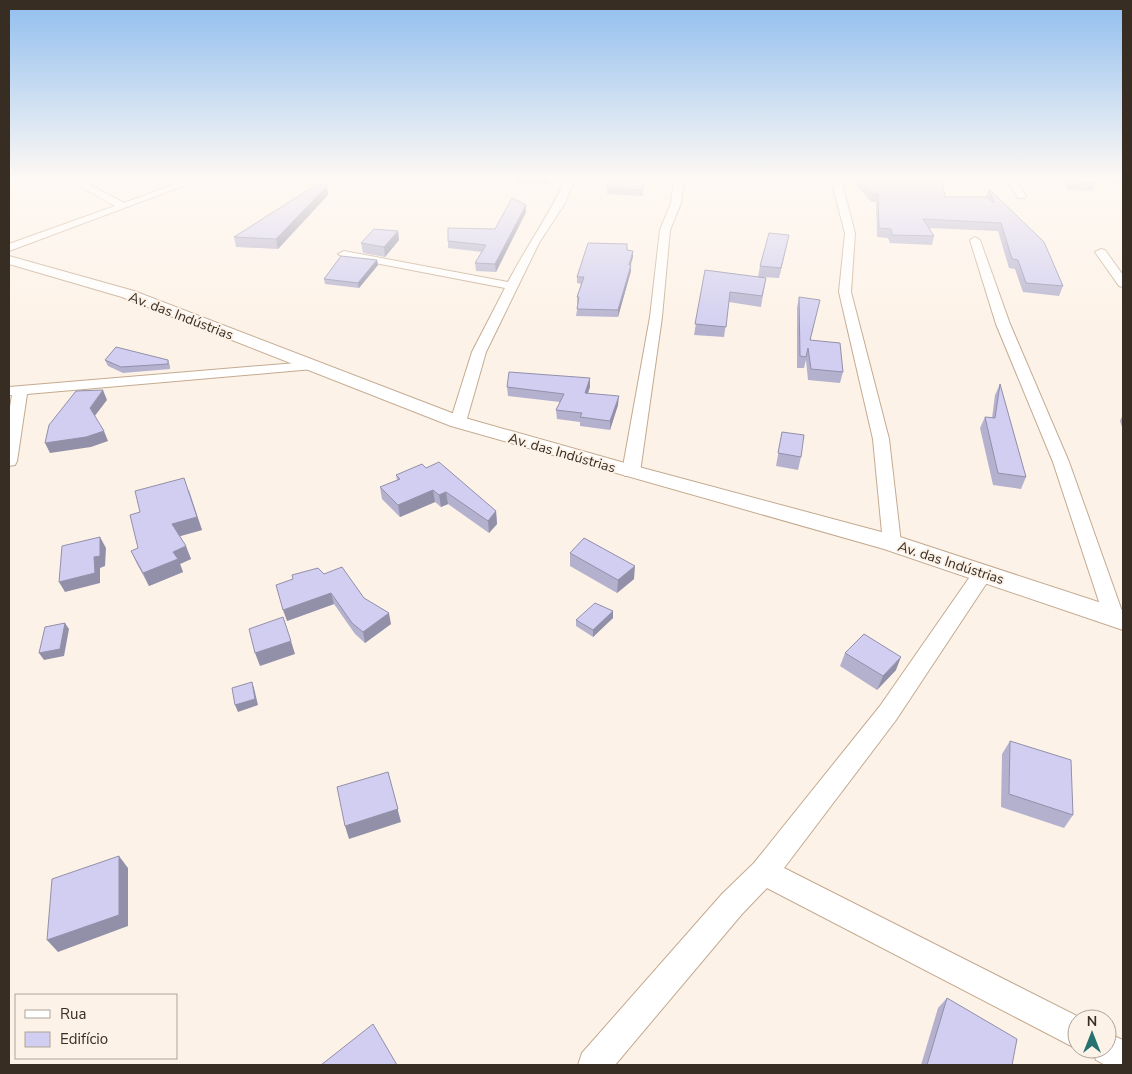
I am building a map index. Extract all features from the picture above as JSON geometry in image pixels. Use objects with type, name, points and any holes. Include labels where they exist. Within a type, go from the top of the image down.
[{"type":"street","points":[[9,248],[58,230]]},
{"type":"street","points":[[458,422],[479,352],[511,286],[542,230]]},
{"type":"street","points":[[631,472],[656,317],[665,230]]},
{"type":"street","points":[[849,230],[845,292],[881,439],[892,543]]},
{"type":"street","points":[[975,240],[1003,324],[1061,462],[1119,619]]},
{"type":"street","points":[[1101,252],[1123,283]]},
{"type":"street","points":[[344,254],[511,286]]},
{"type":"street","name":"Av. das Indústrias","points":[[9,260],[128,294],[308,366],[458,422],[631,472],[892,543],[1119,619]]},
{"type":"street","points":[[9,461],[14,391],[308,366]]},
{"type":"street","points":[[594,1065],[732,904],[764,872],[888,713],[983,573]]},
{"type":"street","points":[[764,872],[1067,1028]]},
{"type":"building","points":[[245,230],[285,230],[276,239],[234,237]]},
{"type":"building","points":[[373,230],[398,231],[384,247],[361,243]]},
{"type":"building","points":[[448,230],[513,230],[495,264],[475,263],[486,245],[448,241]]},
{"type":"building","points":[[891,230],[930,230],[934,236],[892,235]]},
{"type":"building","points":[[1003,230],[1032,230],[1044,242],[1063,286],[1026,283],[1018,260],[1012,259]]},
{"type":"building","points":[[769,233],[789,235],[781,268],[760,266]]},
{"type":"building","points":[[588,243],[627,244],[627,250],[633,251],[629,265],[631,265],[618,310],[577,309],[579,297],[577,297],[584,277],[577,277]]},
{"type":"building","points":[[341,256],[377,260],[358,283],[324,279]]},
{"type":"building","points":[[705,270],[766,278],[762,296],[730,292],[726,327],[695,324]]},
{"type":"building","points":[[799,297],[820,300],[810,340],[840,343],[843,372],[811,369],[808,348],[806,357],[800,356]]},
{"type":"building","points":[[116,347],[168,360],[168,364],[121,367],[105,360]]},
{"type":"building","points":[[509,372],[590,378],[585,393],[619,396],[610,421],[580,417],[582,413],[556,410],[564,394],[507,387]]},
{"type":"building","points":[[1000,384],[1026,477],[998,473],[985,417],[995,418]]},
{"type":"building","points":[[103,390],[90,408],[104,431],[86,437],[45,443],[49,425],[76,391]]},
{"type":"building","points":[[782,432],[804,435],[801,457],[778,453]]},
{"type":"building","points":[[439,462],[496,511],[488,521],[446,492],[439,495],[433,490],[398,505],[380,487],[400,479],[396,475],[422,464],[426,468]]},
{"type":"building","points":[[184,478],[197,517],[172,524],[186,546],[173,552],[178,559],[143,573],[131,551],[138,548],[130,515],[140,512],[135,491]]},
{"type":"building","points":[[100,537],[100,556],[94,557],[95,573],[59,582],[62,546]]},
{"type":"building","points":[[584,538],[635,566],[618,580],[570,553]]},
{"type":"building","points":[[342,567],[364,598],[389,613],[363,632],[352,623],[331,593],[283,610],[276,585],[293,579],[292,575],[318,568],[324,574]]},
{"type":"building","points":[[595,603],[613,611],[593,630],[576,620]]},
{"type":"building","points":[[283,617],[291,641],[255,653],[249,629]]},
{"type":"building","points":[[65,623],[60,649],[39,653],[45,627]]},
{"type":"building","points":[[864,634],[901,657],[883,676],[845,653]]},
{"type":"building","points":[[252,682],[255,699],[235,705],[232,688]]},
{"type":"building","points":[[1010,741],[1071,760],[1073,815],[1009,794]]},
{"type":"building","points":[[388,772],[398,809],[345,826],[337,787]]},
{"type":"building","points":[[119,856],[119,915],[47,940],[52,879]]},
{"type":"building","points":[[947,998],[1017,1039],[1012,1065],[927,1065]]},
{"type":"building","points":[[373,1024],[397,1065],[321,1065]]}]
